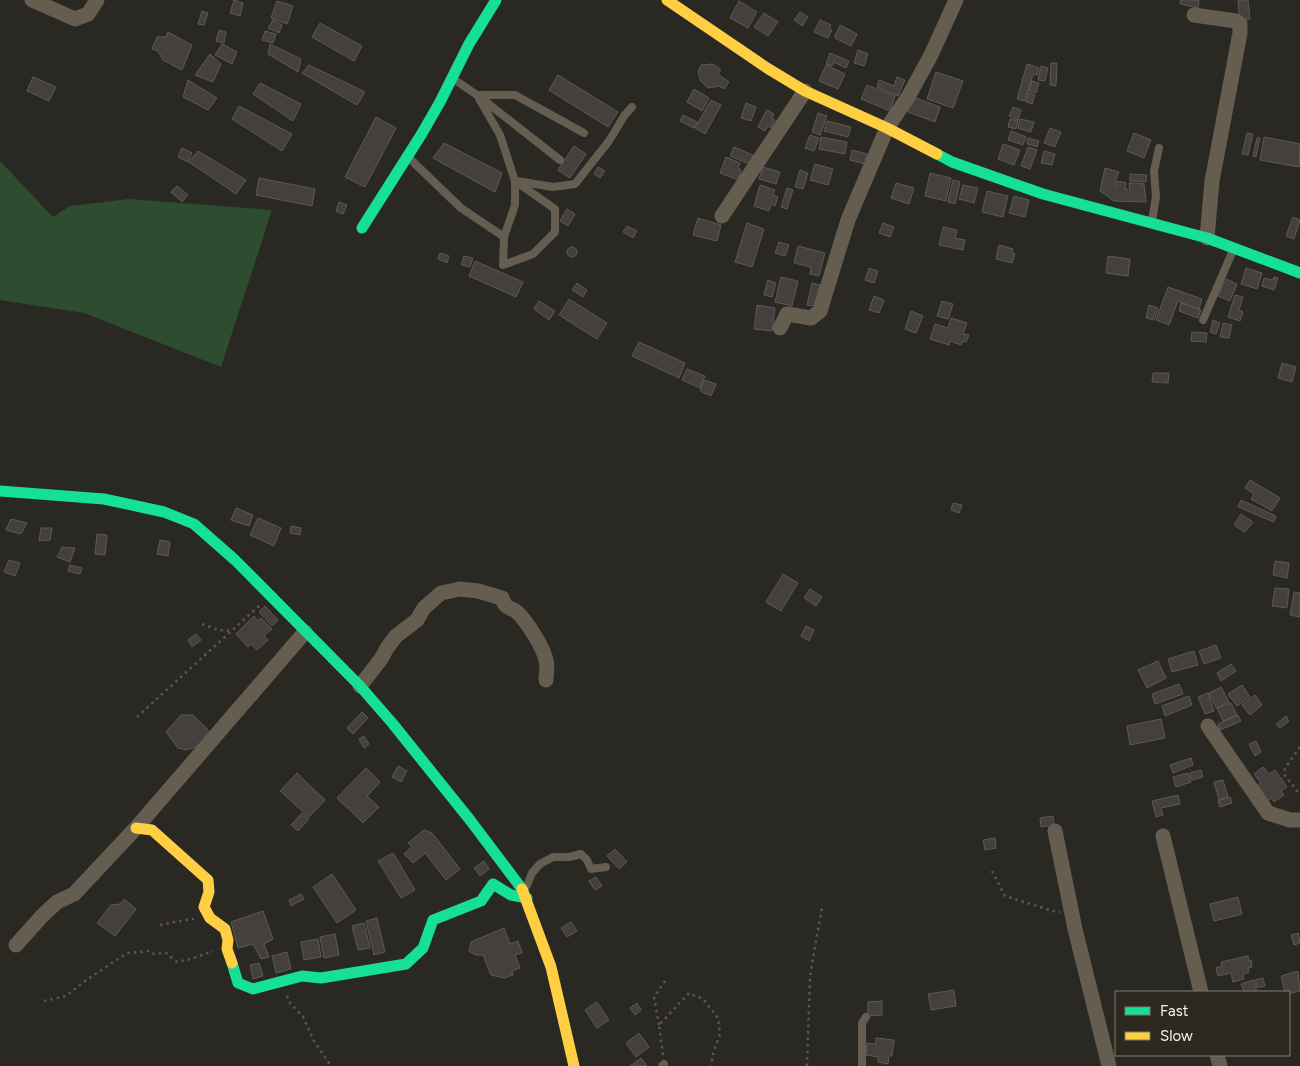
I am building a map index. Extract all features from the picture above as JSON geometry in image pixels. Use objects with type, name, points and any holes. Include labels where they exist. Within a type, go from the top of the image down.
[{"type":"street","points":[[32,0],[75,19],[88,14],[97,0]]},
{"type":"street","points":[[362,228],[408,156],[469,44],[496,0]]},
{"type":"street","points":[[666,0],[805,91],[887,128],[952,162],[1043,194],[1207,238],[1300,273]]},
{"type":"street","points":[[780,328],[787,314],[811,318],[820,311],[848,220],[887,128],[903,107],[931,55],[956,0]]},
{"type":"street","points":[[1194,15],[1236,21],[1240,24],[1240,33],[1212,181],[1207,238]]},
{"type":"street","points":[[722,216],[805,91]]},
{"type":"street","points":[[0,491],[104,499],[144,507],[194,524],[270,596],[360,686],[405,739],[509,871],[525,895],[551,967],[574,1066]]},
{"type":"street","points":[[360,686],[381,660],[386,648],[396,636],[417,620],[433,599],[441,593],[460,589],[478,591],[502,598],[504,604],[509,609],[517,611],[547,661],[546,680]]},
{"type":"street","points":[[16,945],[57,902],[74,894],[136,828],[305,632]]},
{"type":"street","points":[[1208,726],[1268,813],[1290,820],[1300,820]]},
{"type":"street","points":[[136,828],[152,830],[208,880],[209,892],[204,907],[210,918],[225,928],[228,940],[227,949],[238,983],[253,989],[302,976],[321,978],[406,964],[423,948],[433,920],[481,901],[493,884],[509,871]]},
{"type":"street","points":[[1055,831],[1071,911],[1109,1066]]},
{"type":"street","points":[[1163,836],[1201,991]]},
{"type":"street","points":[[493,884],[511,895],[525,895]]},
{"type":"lane","points":[[452,78],[477,95],[560,160]]},
{"type":"lane","points":[[477,95],[515,94],[584,133]]},
{"type":"lane","points":[[477,95],[500,135],[515,181],[515,205],[504,237],[503,265],[533,254],[555,232],[555,209],[515,181]]},
{"type":"lane","points":[[515,181],[553,187],[575,184],[609,141],[624,116],[632,107]]},
{"type":"lane","points":[[1152,223],[1156,197],[1154,171],[1159,148]]},
{"type":"lane","points":[[408,156],[461,208],[504,237]]},
{"type":"lane","points":[[1203,320],[1234,248]]},
{"type":"lane","points":[[525,895],[532,873],[540,864],[552,857],[569,857],[581,854],[587,860],[591,870],[606,867]]},
{"type":"lane","points":[[862,1066],[862,1022],[866,1016]]},
{"type":"path","points":[[137,717],[270,596]]},
{"type":"path","points":[[202,624],[218,630],[231,631]]},
{"type":"path","points":[[1300,747],[1285,768],[1284,774],[1300,795]]},
{"type":"path","points":[[992,871],[1005,896],[1056,912],[1071,911]]},
{"type":"path","points":[[807,1066],[810,976],[822,906]]},
{"type":"path","points":[[160,926],[179,921],[210,918]]},
{"type":"path","points":[[44,1001],[66,996],[127,953],[150,951],[154,954],[166,953],[177,962],[209,952],[227,949]]},
{"type":"path","points":[[663,1065],[654,997],[667,978]]},
{"type":"path","points":[[275,984],[303,1017],[314,1041],[331,1066]]},
{"type":"path","points":[[659,1025],[688,993],[703,1000],[718,1018],[720,1034],[711,1066]]},
{"type":"green space","points":[[0,161],[53,217],[70,206],[129,199],[272,210],[221,367],[84,313],[0,300]]},
{"type":"building","points":[[234,0],[243,3],[240,16],[230,13]]},
{"type":"building","points":[[1181,0],[1199,0],[1198,8],[1180,4]]},
{"type":"building","points":[[1238,0],[1248,0],[1250,19],[1240,20]]},
{"type":"building","points":[[277,1],[293,6],[287,24],[271,18]]},
{"type":"building","points":[[739,1],[757,12],[748,28],[730,18]]},
{"type":"building","points":[[202,11],[208,13],[204,25],[198,24]]},
{"type":"building","points":[[800,12],[808,17],[802,26],[794,20]]},
{"type":"building","points":[[764,13],[778,22],[768,36],[754,27]]},
{"type":"building","points":[[273,20],[282,25],[279,33],[268,28]]},
{"type":"building","points":[[820,20],[831,25],[829,28],[832,30],[828,38],[814,32]]},
{"type":"building","points":[[320,23],[362,46],[354,61],[312,37]]},
{"type":"building","points":[[840,25],[857,34],[851,46],[835,38]]},
{"type":"building","points":[[219,30],[226,32],[224,43],[216,41]]},
{"type":"building","points":[[265,31],[276,34],[273,43],[262,40]]},
{"type":"building","points":[[168,32],[192,45],[182,70],[163,60],[158,51],[152,49],[157,37],[166,37]]},
{"type":"building","points":[[222,44],[237,52],[232,64],[215,55]]},
{"type":"building","points":[[270,44],[301,59],[298,72],[268,54]]},
{"type":"building","points":[[858,50],[868,54],[864,66],[854,63]]},
{"type":"building","points":[[830,53],[849,61],[846,68],[834,62],[832,66],[826,64]]},
{"type":"building","points":[[210,54],[221,64],[213,82],[195,75]]},
{"type":"building","points":[[1051,63],[1057,63],[1056,86],[1050,85]]},
{"type":"building","points":[[713,64],[721,70],[718,74],[729,82],[724,89],[719,86],[708,88],[701,81],[698,72],[701,65]]},
{"type":"building","points":[[1027,64],[1039,68],[1037,75],[1033,74],[1025,101],[1017,99]]},
{"type":"building","points":[[309,65],[365,92],[357,105],[302,73]]},
{"type":"building","points":[[826,65],[845,74],[838,89],[819,81]]},
{"type":"building","points":[[1041,66],[1048,68],[1045,81],[1038,80]]},
{"type":"building","points":[[936,72],[963,81],[953,108],[927,99]]},
{"type":"building","points":[[558,75],[618,112],[608,127],[549,90]]},
{"type":"building","points":[[33,77],[56,87],[49,101],[27,91]]},
{"type":"building","points":[[897,77],[905,80],[898,96],[877,87],[879,80],[894,86]]},
{"type":"building","points":[[188,80],[217,98],[208,110],[183,97]]},
{"type":"building","points":[[1032,81],[1039,83],[1036,93],[1029,91]]},
{"type":"building","points":[[260,83],[301,104],[293,121],[253,94]]},
{"type":"building","points":[[867,85],[895,96],[890,111],[861,99]]},
{"type":"building","points":[[694,89],[709,98],[702,111],[687,102]]},
{"type":"building","points":[[1029,93],[1035,95],[1032,104],[1026,102]]},
{"type":"building","points":[[913,97],[940,107],[935,122],[908,112]]},
{"type":"building","points":[[711,100],[721,105],[705,134],[695,128]]},
{"type":"building","points":[[746,103],[756,107],[751,121],[741,118]]},
{"type":"building","points":[[239,106],[292,134],[282,151],[232,119]]},
{"type":"building","points":[[1013,107],[1021,110],[1018,120],[1009,116]]},
{"type":"building","points":[[767,110],[774,114],[772,119],[775,120],[771,128],[768,126],[765,131],[758,127]]},
{"type":"building","points":[[818,113],[827,116],[820,135],[812,132]]},
{"type":"building","points":[[683,115],[697,122],[694,128],[680,121]]},
{"type":"building","points":[[376,117],[396,128],[365,187],[345,177]]},
{"type":"building","points":[[1010,119],[1018,121],[1016,129],[1008,127]]},
{"type":"building","points":[[1020,119],[1034,122],[1031,132],[1018,128]]},
{"type":"building","points":[[827,121],[851,127],[848,137],[824,131]]},
{"type":"building","points":[[1050,128],[1061,132],[1055,147],[1044,143]]},
{"type":"building","points":[[1011,131],[1026,137],[1023,145],[1008,140]]},
{"type":"building","points":[[1134,133],[1151,140],[1144,158],[1127,151]]},
{"type":"building","points":[[1247,133],[1253,134],[1248,155],[1242,154]]},
{"type":"building","points":[[810,135],[819,138],[814,151],[805,148]]},
{"type":"building","points":[[821,137],[847,142],[845,154],[819,149]]},
{"type":"building","points":[[1264,137],[1300,144],[1299,167],[1260,160]]},
{"type":"building","points":[[1028,138],[1039,141],[1037,147],[1027,144]]},
{"type":"building","points":[[1257,138],[1260,138],[1256,157],[1253,156]]},
{"type":"building","points":[[444,143],[502,173],[495,192],[433,158]]},
{"type":"building","points":[[1003,144],[1020,150],[1014,165],[998,159]]},
{"type":"building","points":[[574,146],[586,154],[570,178],[558,170]]},
{"type":"building","points":[[734,147],[753,155],[749,164],[730,156]]},
{"type":"building","points":[[1028,147],[1037,150],[1030,169],[1021,166]]},
{"type":"building","points":[[182,148],[192,153],[188,162],[178,157]]},
{"type":"building","points":[[852,150],[867,154],[865,164],[850,160]]},
{"type":"building","points":[[198,151],[246,180],[236,194],[189,162]]},
{"type":"building","points":[[1044,151],[1055,154],[1052,165],[1041,163]]},
{"type":"building","points":[[726,157],[740,163],[738,168],[741,170],[738,180],[720,173]]},
{"type":"building","points":[[815,164],[833,169],[828,185],[810,180]]},
{"type":"building","points":[[598,167],[605,171],[600,178],[594,174]]},
{"type":"building","points":[[763,167],[780,172],[776,184],[759,179]]},
{"type":"building","points":[[1105,168],[1119,172],[1114,185],[1116,187],[1117,181],[1126,183],[1125,189],[1130,190],[1129,183],[1144,184],[1146,202],[1114,201],[1100,191]]},
{"type":"building","points":[[800,170],[808,173],[803,189],[795,187]]},
{"type":"building","points":[[930,173],[951,178],[946,201],[925,196]]},
{"type":"building","points":[[1130,174],[1147,175],[1146,182],[1130,181]]},
{"type":"building","points":[[259,178],[315,189],[312,206],[256,195]]},
{"type":"building","points":[[953,180],[960,182],[955,204],[948,202]]},
{"type":"building","points":[[896,183],[914,188],[909,204],[891,198]]},
{"type":"building","points":[[760,185],[775,190],[773,195],[778,197],[775,206],[771,204],[769,211],[754,206]]},
{"type":"building","points":[[963,185],[978,188],[974,203],[959,199]]},
{"type":"building","points":[[177,186],[188,195],[182,202],[171,192]]},
{"type":"building","points":[[787,188],[793,190],[787,209],[781,207]]},
{"type":"building","points":[[987,191],[1008,196],[1003,217],[982,212]]},
{"type":"building","points":[[1014,196],[1029,200],[1025,217],[1009,213]]},
{"type":"building","points":[[339,202],[347,205],[343,214],[336,211]]},
{"type":"building","points":[[567,209],[575,214],[568,226],[560,221]]},
{"type":"building","points":[[1293,217],[1300,220],[1294,239],[1286,236]]},
{"type":"building","points":[[698,218],[721,225],[717,241],[693,235]]},
{"type":"building","points":[[747,223],[764,229],[752,267],[735,262]]},
{"type":"building","points":[[883,223],[894,227],[890,237],[879,233]]},
{"type":"building","points":[[627,226],[637,231],[633,238],[623,232]]},
{"type":"building","points":[[943,227],[957,230],[955,238],[965,240],[963,250],[939,245]]},
{"type":"building","points":[[779,242],[789,245],[785,256],[775,253]]},
{"type":"building","points":[[999,245],[1013,249],[1012,253],[1015,254],[1012,263],[996,259]]},
{"type":"building","points":[[798,246],[825,253],[819,276],[810,274],[811,267],[794,263]]},
{"type":"building","points":[[570,247],[574,247],[577,252],[576,256],[570,257],[567,254],[567,250]]},
{"type":"building","points":[[440,253],[449,256],[447,263],[438,259]]},
{"type":"building","points":[[464,256],[473,258],[470,267],[461,265]]},
{"type":"building","points":[[1108,256],[1130,259],[1128,276],[1106,273]]},
{"type":"building","points":[[475,261],[523,282],[516,297],[469,276]]},
{"type":"building","points":[[869,268],[878,271],[874,283],[865,280]]},
{"type":"building","points":[[1246,268],[1262,273],[1257,289],[1241,284]]},
{"type":"building","points":[[781,277],[798,281],[792,306],[775,302]]},
{"type":"building","points":[[1274,277],[1278,278],[1274,290],[1262,286],[1264,278],[1273,280]]},
{"type":"building","points":[[1226,279],[1237,284],[1230,301],[1218,296]]},
{"type":"building","points":[[768,280],[776,283],[772,297],[764,295]]},
{"type":"building","points":[[577,283],[587,290],[583,297],[572,290]]},
{"type":"building","points":[[812,283],[820,285],[814,306],[807,305]]},
{"type":"building","points":[[1168,287],[1202,299],[1199,309],[1178,301],[1169,325],[1156,320]]},
{"type":"building","points":[[1235,295],[1243,297],[1239,310],[1243,312],[1240,321],[1228,317]]},
{"type":"building","points":[[874,296],[884,300],[879,313],[869,310]]},
{"type":"building","points":[[569,299],[607,323],[597,339],[559,315]]},
{"type":"building","points":[[539,301],[555,311],[549,320],[534,309]]},
{"type":"building","points":[[942,301],[953,304],[948,319],[937,316]]},
{"type":"building","points":[[1181,303],[1201,310],[1198,318],[1179,311]]},
{"type":"building","points":[[757,305],[775,308],[772,331],[754,329]]},
{"type":"building","points":[[1149,305],[1158,308],[1154,320],[1146,318]]},
{"type":"building","points":[[911,311],[923,316],[916,333],[905,329]]},
{"type":"building","points":[[951,318],[967,323],[963,334],[969,335],[966,342],[963,341],[961,345],[950,341],[949,345],[930,339],[935,324],[948,328]]},
{"type":"building","points":[[1213,320],[1220,323],[1216,334],[1210,332]]},
{"type":"building","points":[[1223,323],[1232,325],[1229,338],[1220,337]]},
{"type":"building","points":[[1192,332],[1207,333],[1206,342],[1191,341]]},
{"type":"building","points":[[639,342],[685,363],[679,378],[632,356]]},
{"type":"building","points":[[1282,363],[1296,367],[1292,382],[1278,378]]},
{"type":"building","points":[[687,369],[705,376],[700,388],[682,380]]},
{"type":"building","points":[[1153,373],[1169,373],[1168,383],[1152,382]]},
{"type":"building","points":[[704,380],[716,384],[711,396],[700,391]]},
{"type":"building","points":[[1250,480],[1280,498],[1272,511],[1251,499],[1254,494],[1245,488]]},
{"type":"building","points":[[1241,500],[1276,516],[1274,522],[1238,507]]},
{"type":"building","points":[[953,503],[962,505],[959,513],[951,510]]},
{"type":"building","points":[[236,508],[253,515],[249,526],[231,520]]},
{"type":"building","points":[[1241,514],[1253,522],[1245,532],[1234,525]]},
{"type":"building","points":[[258,518],[281,528],[274,546],[250,535]]},
{"type":"building","points":[[11,519],[27,523],[21,534],[6,530]]},
{"type":"building","points":[[291,526],[301,528],[300,535],[290,533]]},
{"type":"building","points":[[41,528],[52,528],[50,540],[39,541]]},
{"type":"building","points":[[97,534],[107,535],[105,555],[95,554]]},
{"type":"building","points":[[160,540],[170,542],[168,556],[157,554]]},
{"type":"building","points":[[62,547],[75,548],[70,562],[57,557]]},
{"type":"building","points":[[9,560],[20,563],[15,576],[4,572]]},
{"type":"building","points":[[1275,561],[1289,563],[1287,578],[1273,575]]},
{"type":"building","points":[[70,565],[82,568],[80,574],[68,571]]},
{"type":"building","points":[[783,574],[798,583],[781,611],[766,602]]},
{"type":"building","points":[[1275,588],[1289,589],[1287,608],[1272,606]]},
{"type":"building","points":[[810,589],[822,597],[816,606],[804,598]]},
{"type":"building","points":[[1294,592],[1300,593],[1300,617],[1290,615]]},
{"type":"building","points":[[265,606],[278,620],[272,626],[259,612]]},
{"type":"building","points":[[254,616],[258,621],[261,618],[272,629],[264,636],[268,640],[257,650],[251,644],[248,647],[236,634]]},
{"type":"building","points":[[806,626],[814,630],[809,641],[801,636]]},
{"type":"building","points":[[196,634],[201,640],[192,647],[188,640]]},
{"type":"building","points":[[1216,645],[1221,658],[1204,664],[1199,651]]},
{"type":"building","points":[[1194,651],[1198,665],[1172,672],[1168,659]]},
{"type":"building","points":[[1158,661],[1166,678],[1147,688],[1138,670]]},
{"type":"building","points":[[1231,664],[1236,671],[1221,681],[1217,673]]},
{"type":"building","points":[[1179,684],[1183,694],[1155,704],[1152,694]]},
{"type":"building","points":[[1242,685],[1250,697],[1237,706],[1228,694]]},
{"type":"building","points":[[1221,687],[1229,702],[1216,708],[1209,693]]},
{"type":"building","points":[[1208,693],[1214,711],[1205,714],[1198,697]]},
{"type":"building","points":[[1255,695],[1262,705],[1250,715],[1242,705]]},
{"type":"building","points":[[1189,696],[1192,705],[1165,716],[1162,706]]},
{"type":"building","points":[[1231,703],[1237,715],[1223,721],[1217,708]]},
{"type":"building","points":[[362,712],[368,718],[353,734],[347,728]]},
{"type":"building","points":[[181,715],[193,715],[210,732],[198,746],[187,750],[178,748],[166,732]]},
{"type":"building","points":[[1238,715],[1241,721],[1220,730],[1218,724]]},
{"type":"building","points":[[1286,716],[1289,721],[1280,728],[1276,724]]},
{"type":"building","points":[[1161,719],[1165,738],[1130,745],[1127,726]]},
{"type":"building","points":[[364,736],[369,744],[364,748],[359,739]]},
{"type":"building","points":[[1256,741],[1261,752],[1255,756],[1249,744]]},
{"type":"building","points":[[1191,758],[1193,765],[1173,773],[1170,765]]},
{"type":"building","points":[[398,766],[407,771],[401,782],[392,777]]},
{"type":"building","points":[[1263,767],[1269,774],[1275,770],[1287,787],[1281,791],[1284,795],[1274,802],[1271,798],[1267,801],[1256,786],[1261,783],[1254,774]]},
{"type":"building","points":[[366,768],[380,782],[367,796],[379,807],[363,823],[337,798]]},
{"type":"building","points":[[1201,770],[1203,777],[1192,780],[1190,773]]},
{"type":"building","points":[[297,773],[325,800],[309,817],[280,791]]},
{"type":"building","points":[[1188,773],[1191,782],[1176,787],[1173,777]]},
{"type":"building","points":[[1223,780],[1228,797],[1219,800],[1214,782]]},
{"type":"building","points":[[1178,795],[1180,804],[1161,808],[1163,815],[1156,817],[1152,801]]},
{"type":"building","points":[[1230,797],[1232,803],[1220,807],[1218,801]]},
{"type":"building","points":[[302,813],[309,819],[298,831],[291,825]]},
{"type":"building","points":[[1053,816],[1054,825],[1041,827],[1040,818]]},
{"type":"building","points":[[424,830],[432,833],[460,869],[446,880],[425,853],[413,863],[404,854],[412,847],[408,843]]},
{"type":"building","points":[[995,838],[996,848],[985,850],[983,840]]},
{"type":"building","points":[[615,849],[627,862],[619,869],[607,856]]},
{"type":"building","points":[[393,853],[415,890],[401,898],[378,861]]},
{"type":"building","points":[[484,861],[489,869],[480,876],[474,868]]},
{"type":"building","points":[[332,874],[356,910],[337,923],[313,887]]},
{"type":"building","points":[[596,877],[602,886],[595,890],[589,881]]},
{"type":"building","points":[[301,894],[304,899],[291,906],[289,900]]},
{"type":"building","points":[[1238,897],[1242,914],[1214,921],[1210,904]]},
{"type":"building","points":[[124,899],[136,909],[115,936],[97,923],[111,905],[120,904]]},
{"type":"building","points":[[263,911],[273,939],[264,944],[269,957],[261,959],[253,944],[238,948],[231,922]]},
{"type":"building","points":[[377,918],[385,952],[374,955],[366,921]]},
{"type":"building","points":[[571,922],[577,931],[567,937],[561,928]]},
{"type":"building","points":[[364,923],[370,948],[358,950],[352,926]]},
{"type":"building","points":[[504,928],[510,944],[518,941],[522,953],[515,955],[520,968],[512,971],[513,975],[504,978],[491,975],[483,955],[476,955],[469,951],[471,942]]},
{"type":"building","points":[[1298,933],[1300,943],[1294,945],[1291,935]]},
{"type":"building","points":[[335,934],[339,955],[324,958],[320,937]]},
{"type":"building","points":[[318,939],[321,957],[304,960],[301,942]]},
{"type":"building","points":[[287,952],[291,969],[276,973],[272,956]]},
{"type":"building","points":[[1248,956],[1252,967],[1248,968],[1249,972],[1243,974],[1244,979],[1233,982],[1231,973],[1218,976],[1216,968],[1222,966],[1221,962]]},
{"type":"building","points":[[259,963],[263,976],[253,979],[250,965]]},
{"type":"building","points":[[1298,971],[1300,991],[1290,994],[1290,991],[1285,991],[1281,976]]},
{"type":"building","points":[[1263,978],[1265,986],[1257,988],[1255,980]]},
{"type":"building","points":[[1253,980],[1257,991],[1244,991],[1241,984]]},
{"type":"building","points":[[954,990],[956,1006],[931,1010],[928,994]]},
{"type":"building","points":[[882,1001],[882,1015],[868,1016],[868,1002]]},
{"type":"building","points":[[597,1002],[609,1020],[597,1028],[585,1010]]},
{"type":"building","points":[[637,1003],[641,1010],[635,1015],[630,1008]]},
{"type":"building","points":[[639,1033],[649,1047],[636,1057],[626,1043]]},
{"type":"building","points":[[876,1038],[894,1040],[892,1056],[889,1056],[888,1064],[878,1062],[878,1057],[866,1055],[867,1043],[876,1044]]},
{"type":"building","points":[[641,1058],[647,1066],[630,1066]]},
{"type":"traffic: fast","points":[[362,228],[421,135],[469,44],[496,0]]},
{"type":"traffic: fast","points":[[937,154],[952,162],[1043,194],[1207,238],[1300,273]]},
{"type":"traffic: fast","points":[[0,491],[104,499],[164,512],[194,524],[235,560],[360,686],[470,820],[522,889]]},
{"type":"traffic: fast","points":[[232,963],[238,983],[253,989],[302,976],[321,978],[406,964],[423,948],[433,920],[481,901],[493,884],[511,895],[527,898]]},
{"type":"traffic: slow","points":[[667,0],[767,68],[805,91],[887,128],[937,154]]},
{"type":"traffic: slow","points":[[136,828],[152,830],[208,880],[209,892],[204,907],[210,918],[225,929],[228,940],[227,949],[232,963]]},
{"type":"traffic: slow","points":[[522,889],[551,967],[574,1066]]}]
